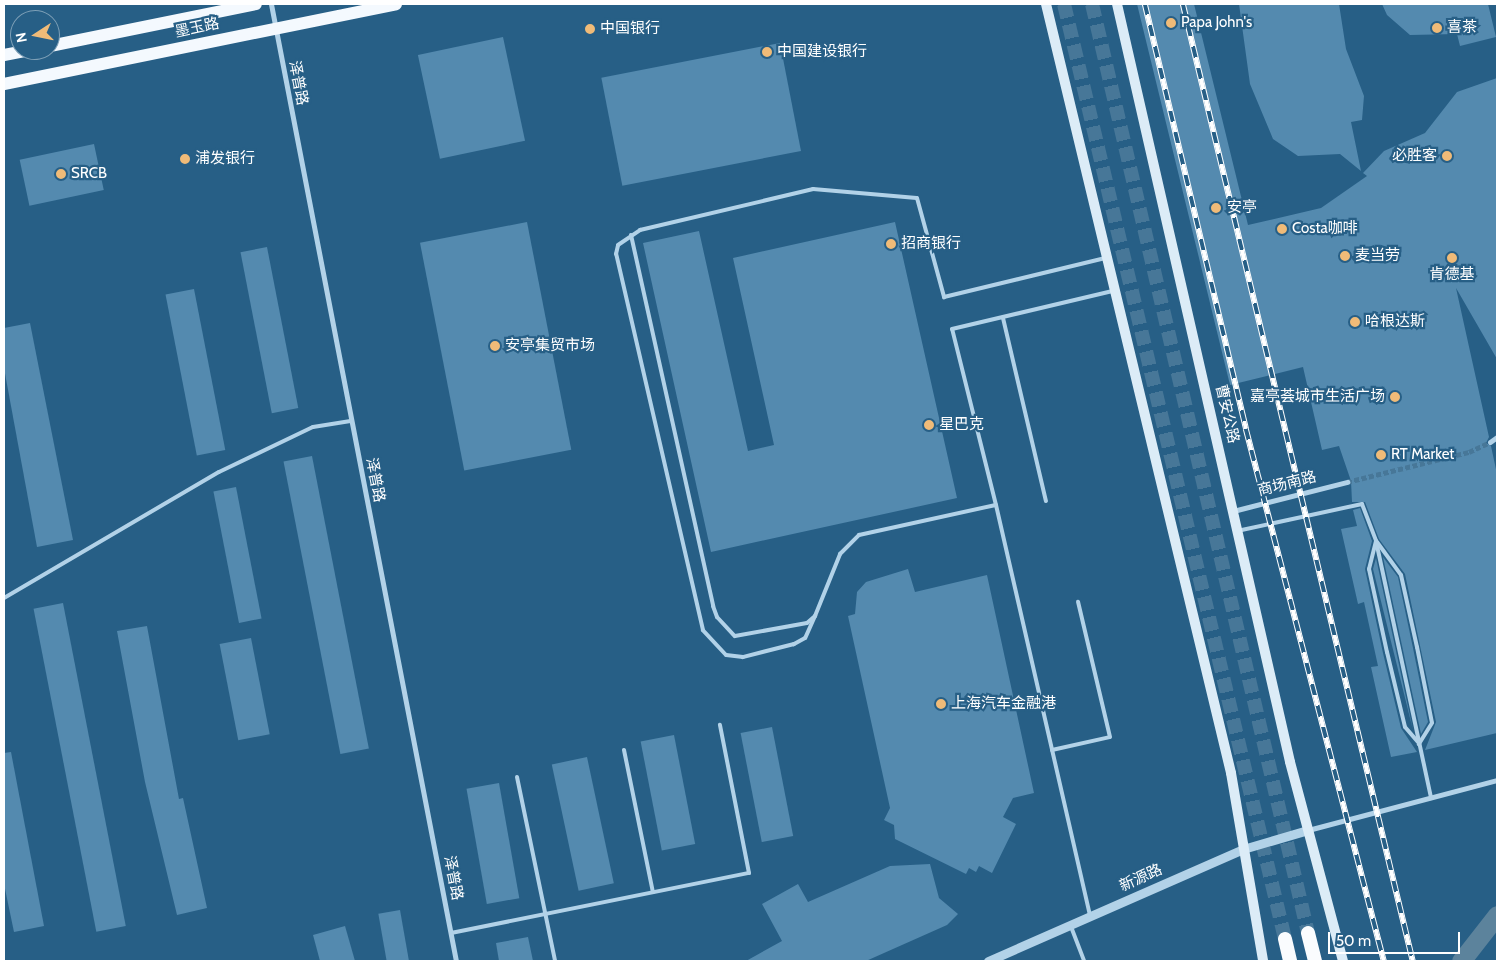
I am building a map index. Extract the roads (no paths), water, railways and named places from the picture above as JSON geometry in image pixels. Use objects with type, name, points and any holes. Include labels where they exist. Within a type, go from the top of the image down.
[{"type":"highway","points":[[1308,934],[1315,961]]},
{"type":"highway","points":[[1285,939],[1290,961]]},
{"type":"main road","name":"墨玉路","points":[[60,44],[256,4]]},
{"type":"main road","name":"墨玉路","points":[[4,84],[396,4]]},
{"type":"main road","points":[[1046,4],[1105,258],[1230,773],[1263,961]]},
{"type":"main road","name":"曹安公路","points":[[1117,4],[1232,511],[1308,830],[1342,961]]},
{"type":"street","name":"泽普路","points":[[271,4],[274,28],[456,961]]},
{"type":"street","points":[[1490,442],[1497,437]]},
{"type":"street","name":"商场南路","points":[[1232,511],[1347,482]]},
{"type":"street","points":[[1308,830],[1497,780]]},
{"type":"street","name":"新源路","points":[[988,961],[1243,849],[1308,830]]},
{"type":"lane","points":[[996,505],[859,535],[836,562],[816,616],[804,638],[794,644],[743,657],[726,655],[703,630],[616,254],[631,235],[813,189],[917,198],[944,298],[1105,258]]},
{"type":"lane","points":[[631,235],[717,617],[735,636],[748,637],[799,626],[816,616]]},
{"type":"lane","points":[[1090,916],[996,505],[952,329],[1113,291]]},
{"type":"lane","points":[[1003,318],[1046,501]]},
{"type":"lane","points":[[4,598],[219,472],[313,427],[351,421]]},
{"type":"lane","points":[[1237,531],[1362,504],[1376,541],[1431,798]]},
{"type":"lane","points":[[1376,541],[1401,575],[1417,647],[1432,723],[1419,744]]},
{"type":"lane","points":[[1376,541],[1369,569],[1386,652],[1405,727],[1419,744]]},
{"type":"lane","points":[[1052,750],[1110,736],[1078,602]]},
{"type":"lane","points":[[451,933],[749,872],[720,725]]},
{"type":"lane","points":[[624,750],[654,892]]},
{"type":"lane","points":[[517,777],[555,961]]},
{"type":"lane","points":[[1070,924],[1084,961]]},
{"type":"waterway","points":[[1461,961],[1497,915]]},
{"type":"tunnel","points":[[1064,4],[1285,939]]},
{"type":"tunnel","points":[[1092,4],[1308,933]]},
{"type":"tunnel","points":[[1347,482],[1469,452],[1490,442]]},
{"type":"railway","points":[[1145,4],[1246,429],[1384,961]]},
{"type":"railway","points":[[1183,4],[1413,961]]},
{"type":"place","name":"Papa John's","points":[[1171,23]]},
{"type":"place","name":"喜茶","points":[[1437,28]]},
{"type":"place","name":"中国银行","points":[[590,29]]},
{"type":"place","name":"中国建设银行","points":[[767,52]]},
{"type":"place","name":"必胜客","points":[[1447,156]]},
{"type":"place","name":"浦发银行","points":[[185,159]]},
{"type":"place","name":"SRCB","points":[[61,174]]},
{"type":"place","name":"安亭","points":[[1216,208]]},
{"type":"place","name":"Costa咖啡","points":[[1282,229]]},
{"type":"place","name":"招商银行","points":[[891,244]]},
{"type":"place","name":"麦当劳","points":[[1345,256]]},
{"type":"place","name":"肯德基","points":[[1452,258]]},
{"type":"place","name":"哈根达斯","points":[[1355,322]]},
{"type":"place","name":"安亭集贸市场","points":[[495,346]]},
{"type":"place","name":"嘉亭荟城市生活广场","points":[[1395,397]]},
{"type":"place","name":"星巴克","points":[[929,425]]},
{"type":"place","name":"RT Market","points":[[1381,455]]},
{"type":"place","name":"上海汽车金融港","points":[[941,704]]}]
